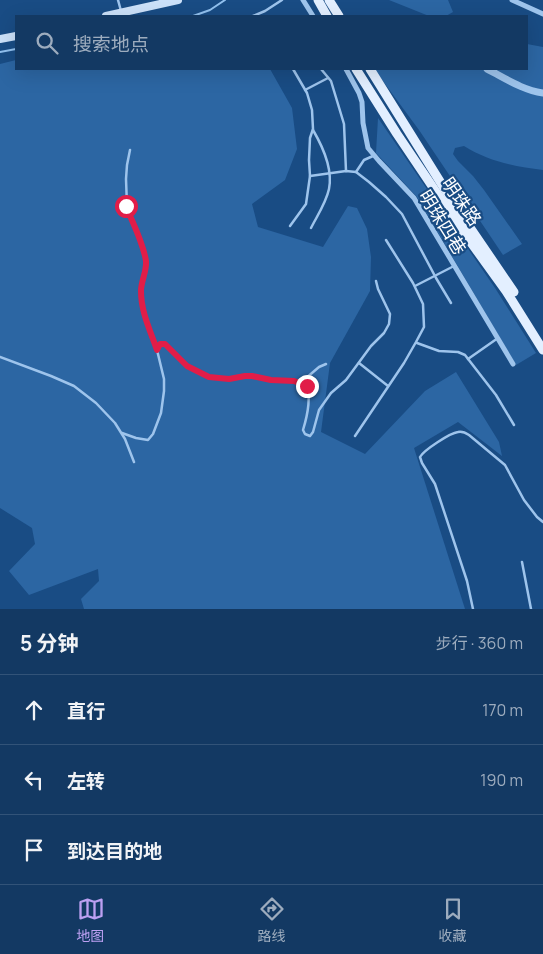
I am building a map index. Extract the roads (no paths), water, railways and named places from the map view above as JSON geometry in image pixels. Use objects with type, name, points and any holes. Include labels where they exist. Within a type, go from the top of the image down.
[{"type":"main road","points":[[111,15],[178,0]]},
{"type":"main road","points":[[318,0],[326,15]]},
{"type":"main road","points":[[330,0],[338,15]]},
{"type":"main road","points":[[0,39],[15,36]]},
{"type":"main road","name":"明珠路","points":[[357,70],[459,226],[506,291],[543,350]]},
{"type":"main road","name":"明珠路","points":[[371,70],[454,204],[508,282],[543,339]]},
{"type":"street","points":[[303,0],[312,15]]},
{"type":"street","points":[[512,0],[543,14]]},
{"type":"street","name":"明珠四巷","points":[[347,70],[362,102],[363,123],[368,148],[414,198],[514,364]]},
{"type":"street","points":[[489,70],[518,85],[543,93]]},
{"type":"lane","points":[[118,0],[122,13]]},
{"type":"lane","points":[[271,0],[274,5]]},
{"type":"lane","points":[[255,15],[282,0]]},
{"type":"lane","points":[[290,226],[306,204],[310,176],[308,160],[310,138],[313,128],[312,110],[305,90],[295,70]]},
{"type":"lane","points":[[323,70],[331,81],[344,124],[346,171]]},
{"type":"lane","points":[[305,90],[329,78]]},
{"type":"lane","points":[[311,228],[327,196],[330,173],[327,160],[313,128]]},
{"type":"lane","points":[[122,433],[148,440],[153,434],[161,413],[164,391],[164,379],[157,350],[143,313],[141,302],[141,288],[146,262],[126,206],[127,165],[130,150]]},
{"type":"lane","points":[[356,172],[364,160],[374,155]]},
{"type":"lane","points":[[310,176],[346,171],[356,172],[386,197],[402,214],[435,276],[452,303]]},
{"type":"lane","points":[[355,436],[424,327],[422,304],[415,286],[386,240]]},
{"type":"lane","points":[[415,286],[454,266]]},
{"type":"lane","points":[[294,381],[307,386],[309,394],[303,430],[305,434],[310,436],[313,432],[319,410],[331,393],[346,380],[384,333],[389,324],[390,314],[376,281]]},
{"type":"lane","points":[[468,359],[498,338]]},
{"type":"lane","points":[[416,342],[439,351],[458,352],[465,355],[496,394],[514,425]]},
{"type":"lane","points":[[157,350],[160,344],[165,344],[187,366],[209,377],[229,379],[252,376],[271,380],[294,381],[305,378],[319,366],[326,364]]},
{"type":"lane","points":[[0,357],[74,386],[96,403],[122,433],[134,462]]},
{"type":"lane","points":[[359,363],[388,386]]},
{"type":"lane","points":[[473,609],[468,581],[438,492],[420,457],[424,451],[456,432],[463,432],[469,435],[505,464],[524,500],[536,517],[543,522]]},
{"type":"lane","points":[[522,562],[531,609]]},
{"type":"waterway","points":[[196,15],[210,10],[225,0]]},
{"type":"waterway","points":[[0,52],[15,49]]}]
